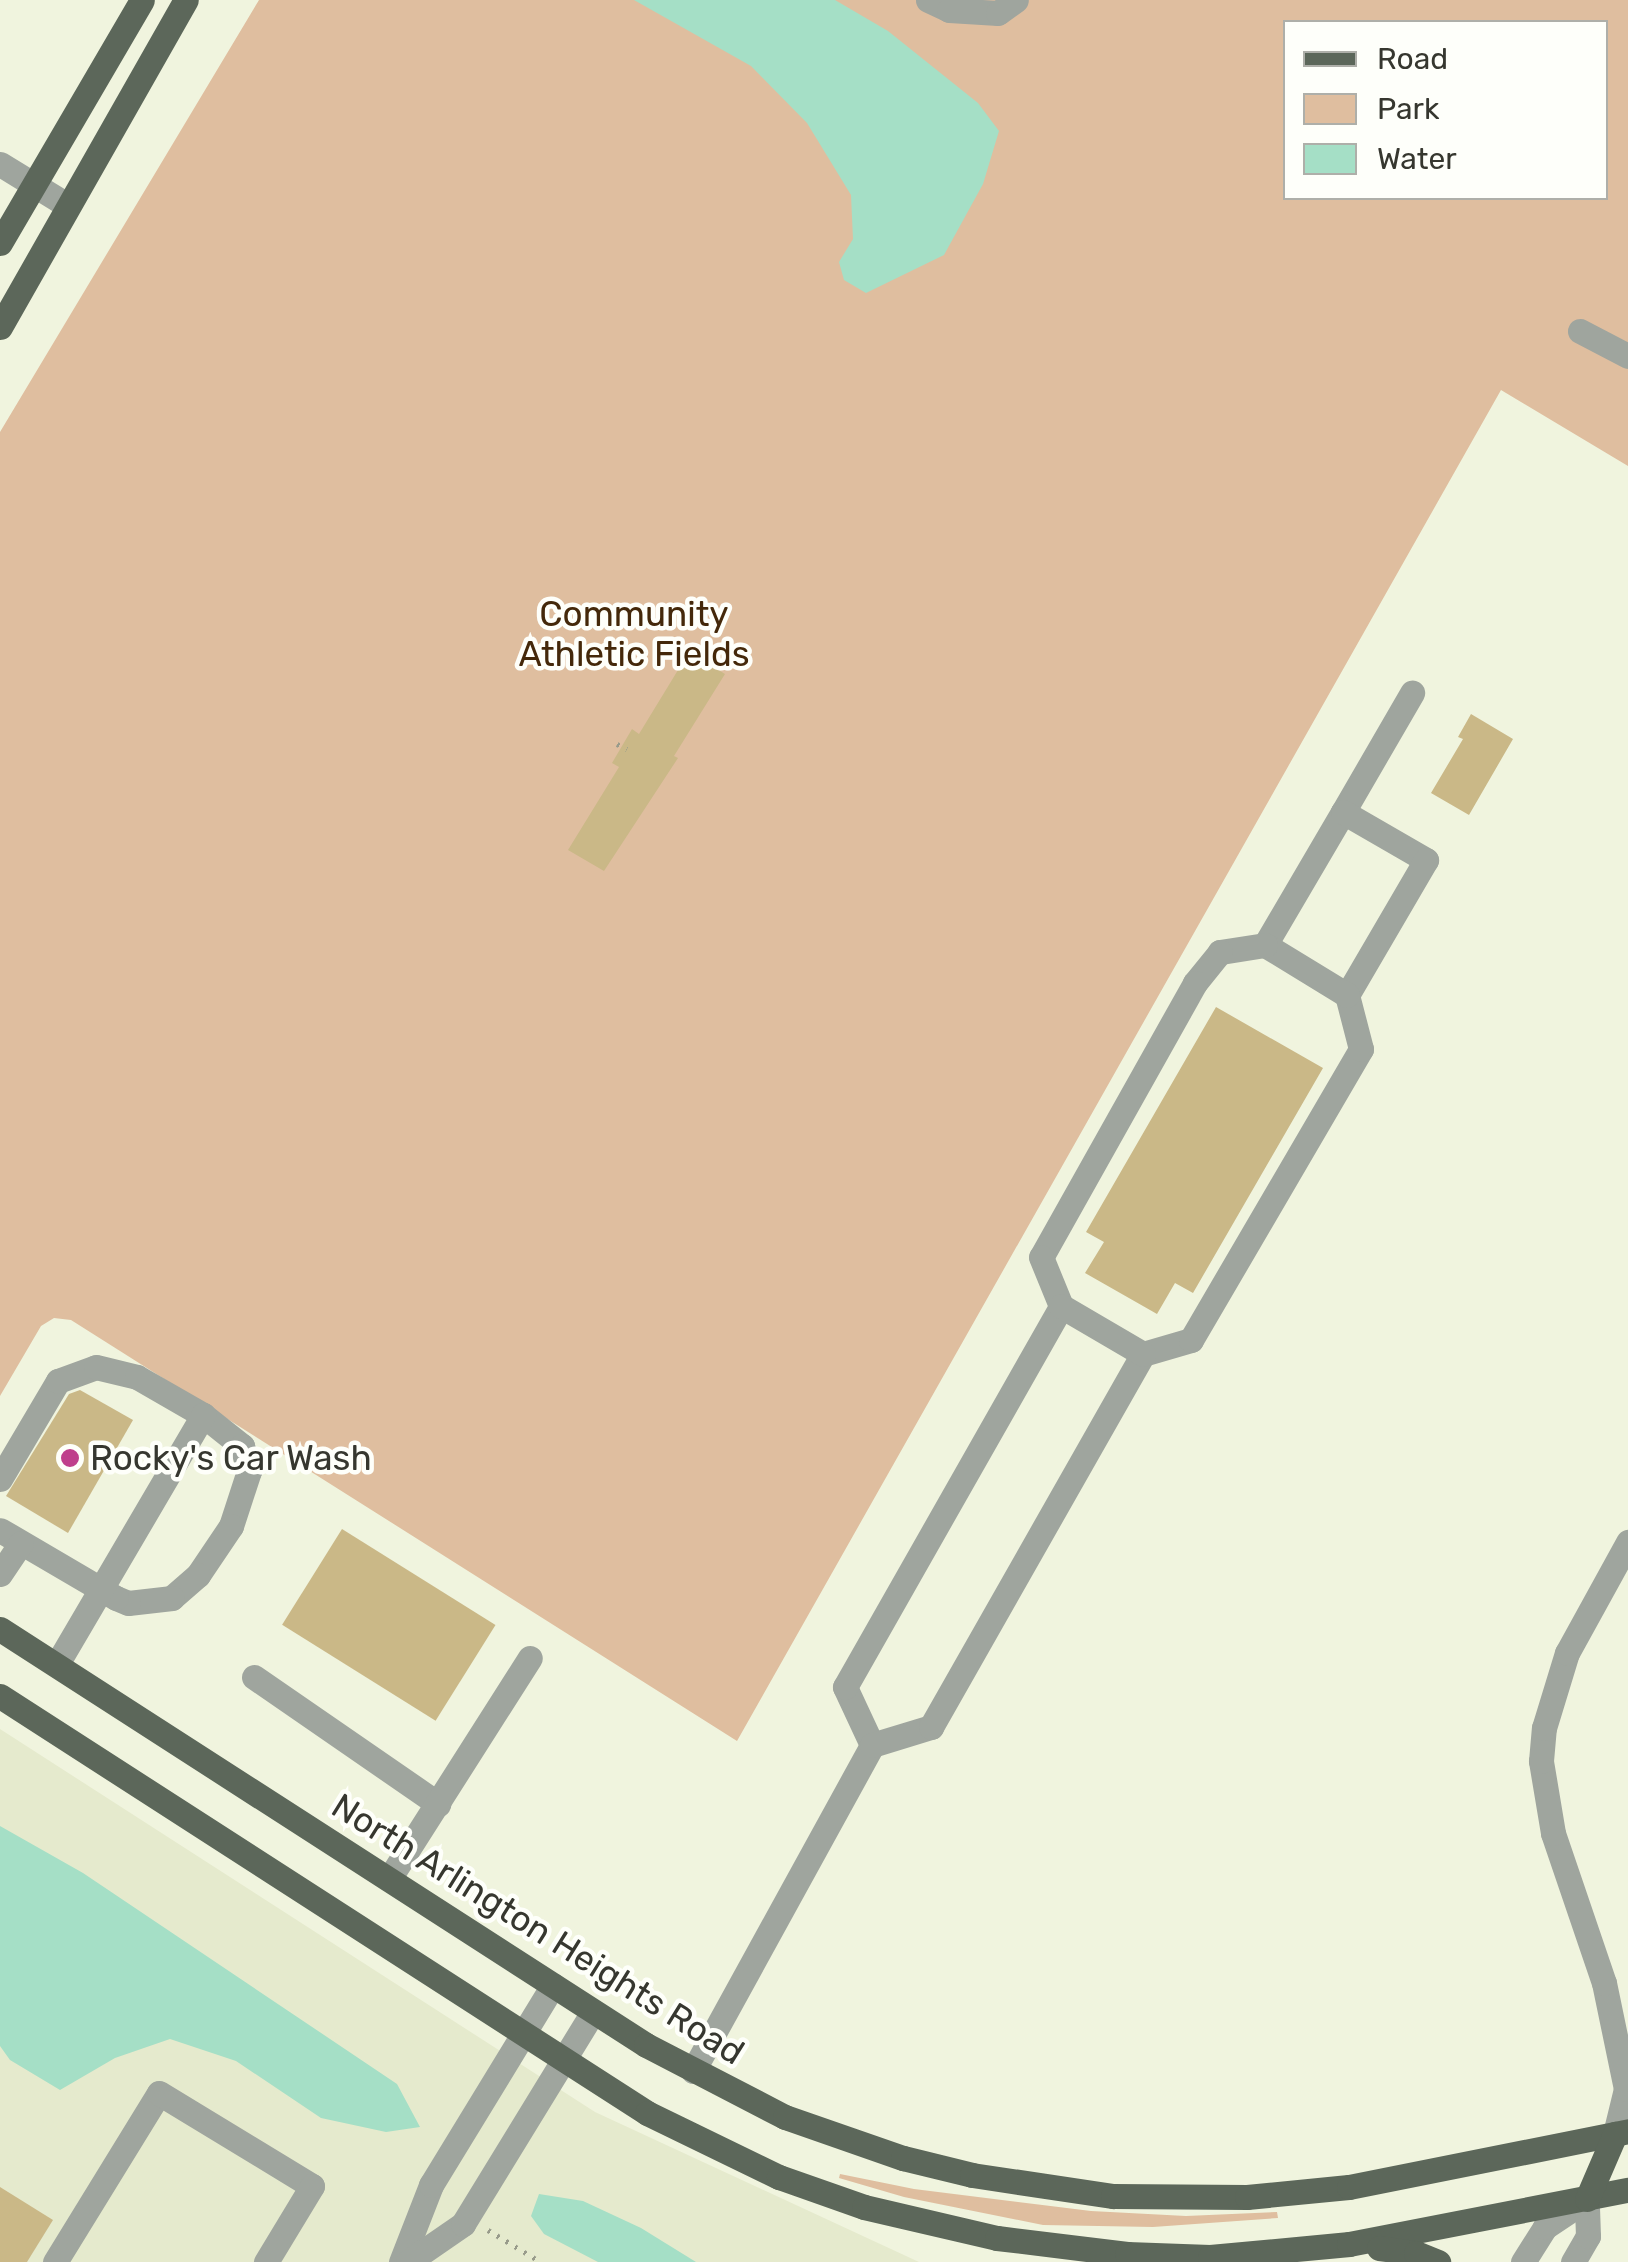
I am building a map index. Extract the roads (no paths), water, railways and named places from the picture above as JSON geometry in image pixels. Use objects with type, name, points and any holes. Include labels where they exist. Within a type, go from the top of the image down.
[{"type":"main road","points":[[0,243],[142,0]]},
{"type":"main road","points":[[0,328],[186,0]]},
{"type":"main road","name":"North Arlington Heights Road","points":[[0,1628],[593,2012],[692,2071],[786,2117],[903,2158],[989,2178],[1113,2196],[1247,2198],[1349,2187],[1622,2132]]},
{"type":"main road","points":[[0,1696],[562,2060],[696,2140],[779,2177],[864,2206],[998,2238],[1127,2254],[1210,2256],[1349,2244],[1628,2190]]},
{"type":"main road","points":[[1587,2199],[1622,2132]]},
{"type":"main road","points":[[1349,2244],[1416,2253],[1438,2262]]},
{"type":"street","points":[[928,0],[949,10],[998,14],[1016,0]]},
{"type":"street","points":[[0,164],[67,206]]},
{"type":"street","points":[[1580,332],[1628,356]]},
{"type":"street","points":[[1265,945],[1412,693]]},
{"type":"street","points":[[1343,812],[1426,860],[1347,995]]},
{"type":"street","points":[[692,2071],[872,1746],[930,1727],[1142,1354],[1192,1340],[1362,1049],[1347,995],[1265,945],[1220,952],[1185,1000],[1041,1256],[1060,1306],[1142,1354]]},
{"type":"street","points":[[872,1746],[845,1687],[1060,1306]]},
{"type":"street","points":[[0,1479],[58,1382],[96,1367],[137,1377],[203,1415],[242,1446],[249,1471],[231,1526],[198,1576],[172,1598],[128,1603],[11,1537],[0,1574]]},
{"type":"street","points":[[57,1664],[203,1415]]},
{"type":"street","points":[[1622,2132],[1626,2089],[1604,1983],[1553,1832],[1542,1760],[1544,1728],[1566,1653],[1628,1542]]},
{"type":"street","points":[[389,1878],[530,1658]]},
{"type":"street","points":[[254,1677],[438,1804]]},
{"type":"street","points":[[405,2262],[432,2185],[553,1986]]},
{"type":"street","points":[[405,2262],[463,2224],[593,2012]]},
{"type":"street","points":[[56,2262],[158,2093],[312,2186],[266,2262]]},
{"type":"street","points":[[1523,2262],[1545,2227],[1587,2199]]},
{"type":"street","points":[[1572,2262],[1588,2236],[1587,2199]]},
{"type":"water","points":[[634,0],[835,0],[888,31],[978,103],[999,131],[983,184],[944,255],[866,293],[844,280],[839,262],[853,239],[851,195],[807,123],[751,66]]},
{"type":"water","points":[[0,1826],[83,1873],[397,2084],[420,2127],[386,2132],[321,2118],[236,2061],[170,2039],[115,2058],[60,2090],[10,2060],[0,2046]]},
{"type":"water","points":[[539,2194],[583,2201],[641,2228],[696,2262],[598,2262],[544,2234],[531,2216]]},
{"type":"place","name":"Rocky's Car Wash","points":[[70,1458]]},
{"type":"park label","name":"Community Athletic Fields","points":[[634,634]]}]
